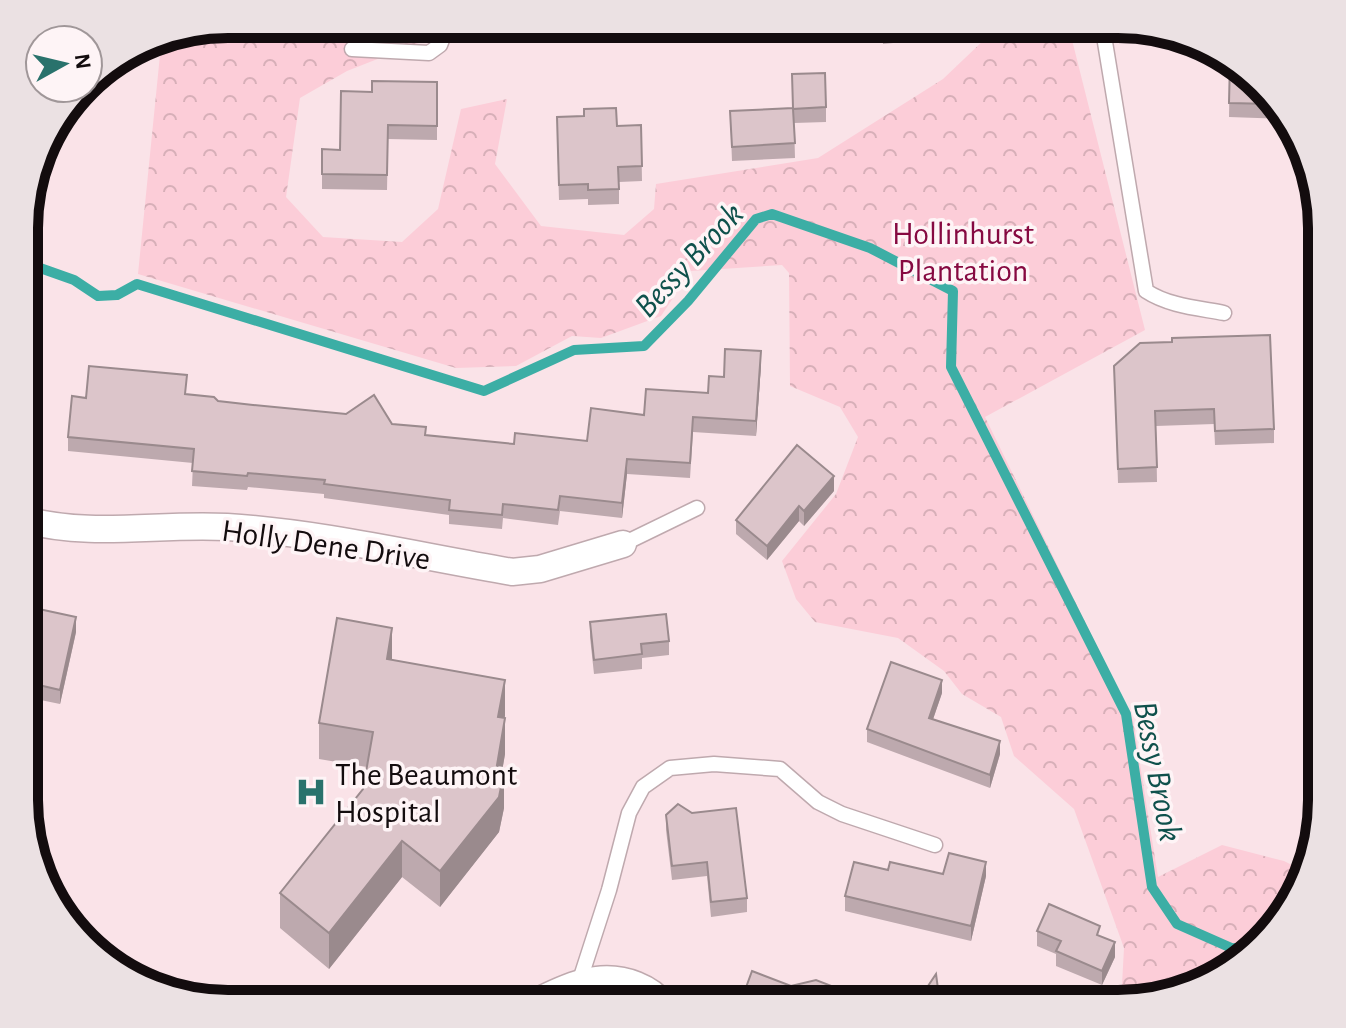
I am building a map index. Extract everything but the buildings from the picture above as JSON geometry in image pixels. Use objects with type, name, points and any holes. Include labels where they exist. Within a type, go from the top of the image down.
[{"type":"street","name":"Holly Dene Drive","points":[[38,522],[85,531],[171,525],[229,528],[314,538],[512,572],[540,569],[623,544]]},
{"type":"street","points":[[563,990],[601,979],[622,980],[646,990]]},
{"type":"lane","points":[[352,49],[429,53],[444,38]]},
{"type":"lane","points":[[1104,38],[1146,291],[1157,298],[1187,307],[1224,313]]},
{"type":"lane","points":[[623,544],[697,508]]},
{"type":"lane","points":[[579,983],[609,890],[629,813],[643,787],[670,768],[714,764],[780,769],[818,802],[842,814],[935,845]]},
{"type":"green space","name":"Hollinhurst Plantation","points":[[228,38],[431,38],[347,71],[300,98],[286,197],[323,237],[402,242],[438,209],[461,109],[507,99],[495,164],[541,226],[624,235],[654,209],[656,184],[818,158],[943,79],[986,38],[1072,38],[1145,330],[985,417],[1133,720],[1158,877],[1222,845],[1296,867],[1282,895],[1269,916],[1243,943],[1213,964],[1167,984],[1122,990],[1124,948],[1074,809],[1014,756],[1001,717],[962,694],[944,671],[898,638],[815,622],[796,599],[782,561],[836,494],[858,437],[840,407],[790,386],[789,273],[782,265],[691,271],[661,316],[601,338],[572,336],[516,366],[456,368],[138,274],[160,51],[167,48]]},
{"type":"waterway","name":"Bessy Brook","points":[[38,267],[74,280],[98,296],[117,295],[137,284],[484,391],[574,350],[644,346],[688,301],[756,219],[772,214],[870,248],[953,291],[951,367],[1126,714],[1152,887],[1177,924],[1235,949]]},
{"type":"waterway","points":[[1232,951],[1235,948]]},
{"type":"place","name":"The Beaumont Hospital","points":[[311,792]]}]
